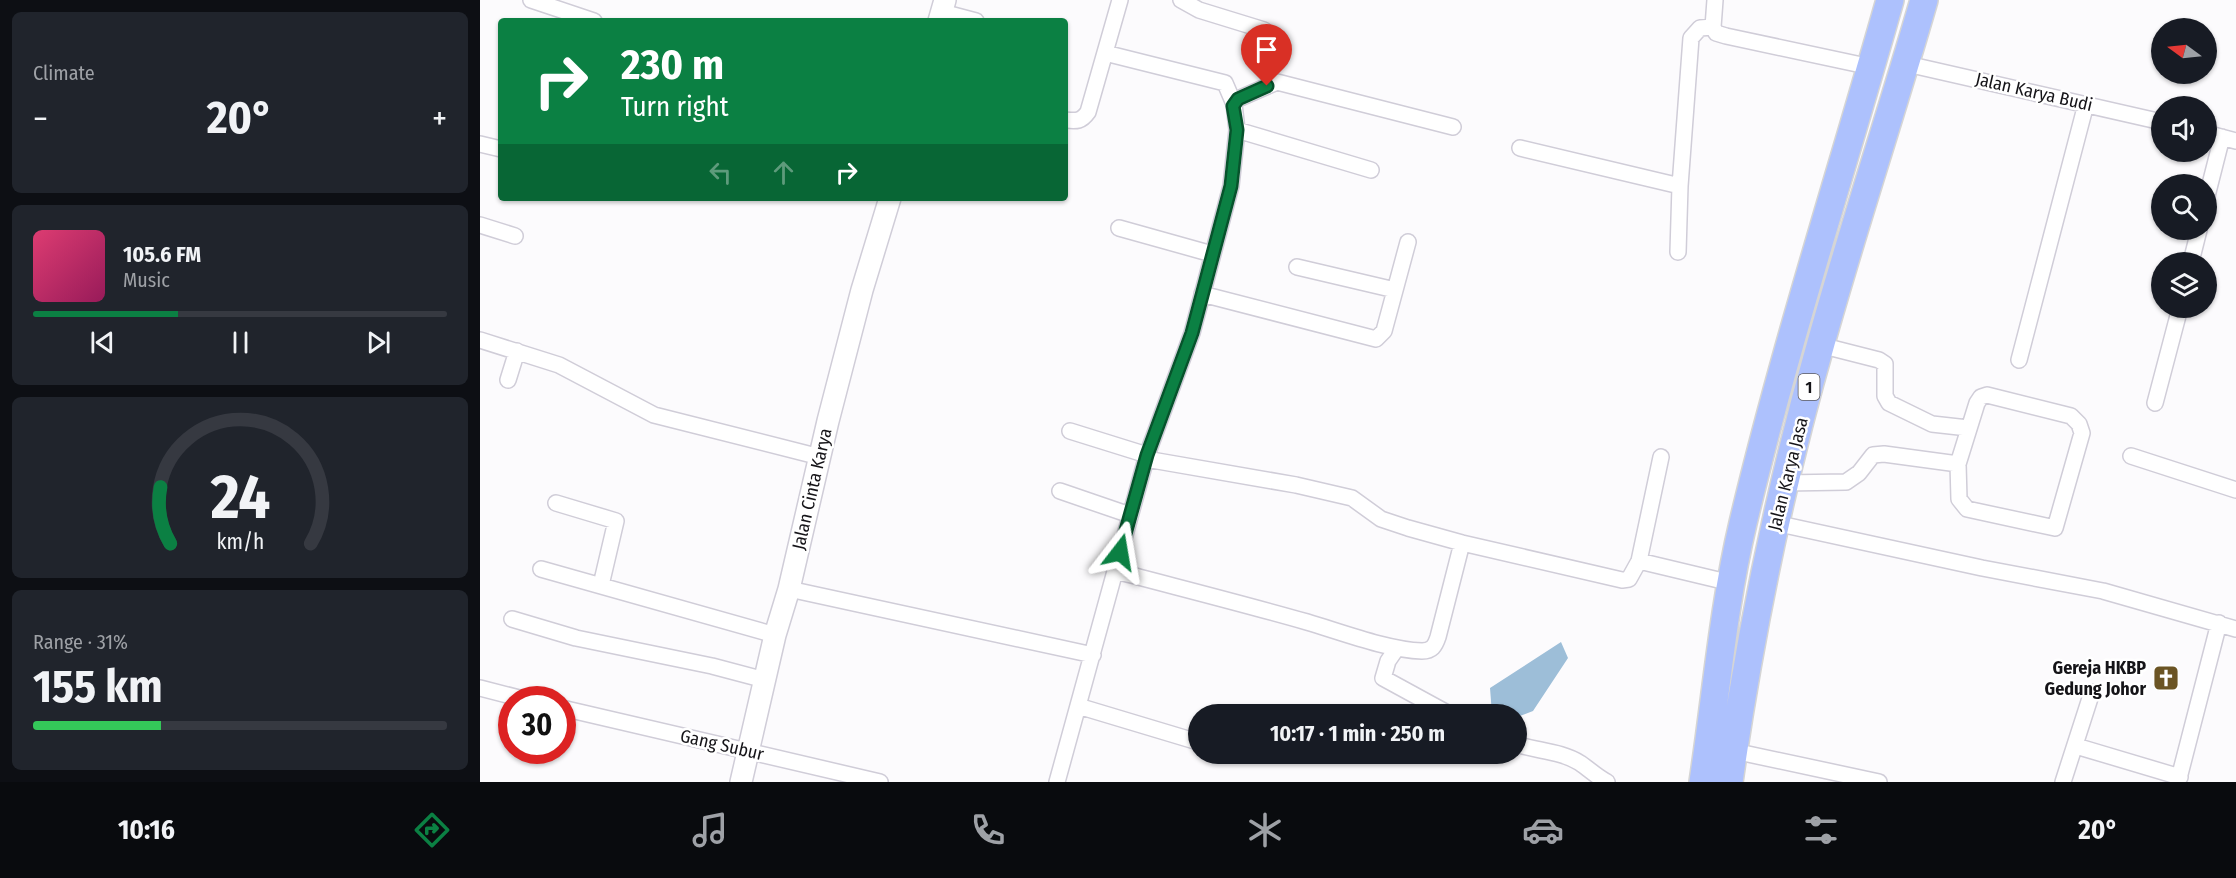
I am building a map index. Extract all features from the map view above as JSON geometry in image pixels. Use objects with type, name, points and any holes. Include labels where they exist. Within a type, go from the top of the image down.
[{"type":"highway","name":"Jalan Karya Jasa","points":[[1729,782],[1727,735],[1731,583],[1743,524],[1804,291],[1890,0]]},
{"type":"highway","name":"Jalan Karya Jasa","points":[[1703,782],[1727,735],[1775,523],[1820,345],[1864,194],[1907,64],[1924,0]]},
{"type":"street","points":[[531,0],[585,18]]},
{"type":"street","points":[[1068,120],[1078,122],[1088,112],[1120,0]]},
{"type":"street","points":[[1181,0],[1199,10],[1264,30]]},
{"type":"street","points":[[1715,0],[1713,27],[1716,33],[1870,67]]},
{"type":"street","points":[[942,11],[966,18]]},
{"type":"street","points":[[1678,252],[1690,38],[1700,28],[1713,27]]},
{"type":"street","points":[[1057,782],[1147,457],[1192,333],[1231,186],[1237,130],[1234,104],[1225,83],[1105,53]]},
{"type":"street","name":"Jalan Karya Budi","points":[[1907,64],[2151,119]]},
{"type":"street","points":[[1234,104],[1238,99],[1277,82],[1453,127]]},
{"type":"street","points":[[2019,360],[2086,104]]},
{"type":"street","points":[[1237,130],[1371,170]]},
{"type":"street","points":[[2212,174],[2221,137]]},
{"type":"street","points":[[480,144],[498,148]]},
{"type":"street","points":[[1520,148],[1680,186]]},
{"type":"street","name":"Jalan Cinta Karya","points":[[741,782],[820,457],[860,301],[889,201]]},
{"type":"street","points":[[480,225],[515,236]]},
{"type":"street","points":[[1119,228],[1212,254]]},
{"type":"street","points":[[1202,294],[1376,339],[1384,331],[1408,242]]},
{"type":"street","points":[[1297,267],[1395,290]]},
{"type":"street","points":[[2155,403],[2177,318]]},
{"type":"street","points":[[480,339],[559,365],[654,415],[820,457]]},
{"type":"street","points":[[1820,345],[1879,360],[1885,364],[1885,396],[1889,403],[1898,409],[1940,426],[1968,428]]},
{"type":"street","points":[[508,380],[518,351]]},
{"type":"street","points":[[1987,395],[2071,416],[2079,424],[2082,433],[2055,528],[1966,509],[1959,499],[1958,464],[1977,403],[1981,397],[1987,395]]},
{"type":"street","points":[[1070,431],[1147,457],[1296,484],[1352,498],[1381,519],[1462,543],[1622,580],[1629,579],[1633,575],[1640,561],[1661,457]]},
{"type":"street","points":[[1785,483],[1846,483],[1859,473],[1873,455],[1884,454],[1958,464]]},
{"type":"street","points":[[2131,456],[2236,490]]},
{"type":"street","points":[[1060,491],[1130,515]]},
{"type":"street","points":[[555,503],[616,521],[601,585]]},
{"type":"street","points":[[1775,523],[2103,591],[2236,629]]},
{"type":"street","points":[[1116,571],[1397,648],[1424,651],[1434,646],[1462,543]]},
{"type":"street","points":[[1640,561],[1731,583]]},
{"type":"street","points":[[541,569],[775,635]]},
{"type":"street","points":[[789,590],[1093,655]]},
{"type":"street","points":[[512,619],[576,638],[712,666],[765,680]]},
{"type":"street","points":[[2076,746],[2179,780],[2219,623]]},
{"type":"street","points":[[1397,648],[1388,661],[1383,678],[1431,704]]},
{"type":"street","points":[[2063,782],[2092,692]]},
{"type":"street","points":[[481,693],[498,695]]},
{"type":"street","points":[[1078,706],[1188,739]]},
{"type":"street","name":"Gang Subur","points":[[576,711],[880,782]]},
{"type":"street","points":[[1727,735],[1879,782]]},
{"type":"street","points":[[1527,747],[1580,763],[1607,782]]},
{"type":"water","points":[[1561,642],[1568,658],[1533,711],[1527,713],[1527,704],[1491,704],[1490,688]]},
{"type":"place","name":"Gereja HKBP Gedung Johor","points":[[2166,678]]},
{"type":"route","points":[[1120,552],[1147,455],[1192,333],[1231,186],[1237,130],[1233,106],[1238,99],[1267,86]]}]
